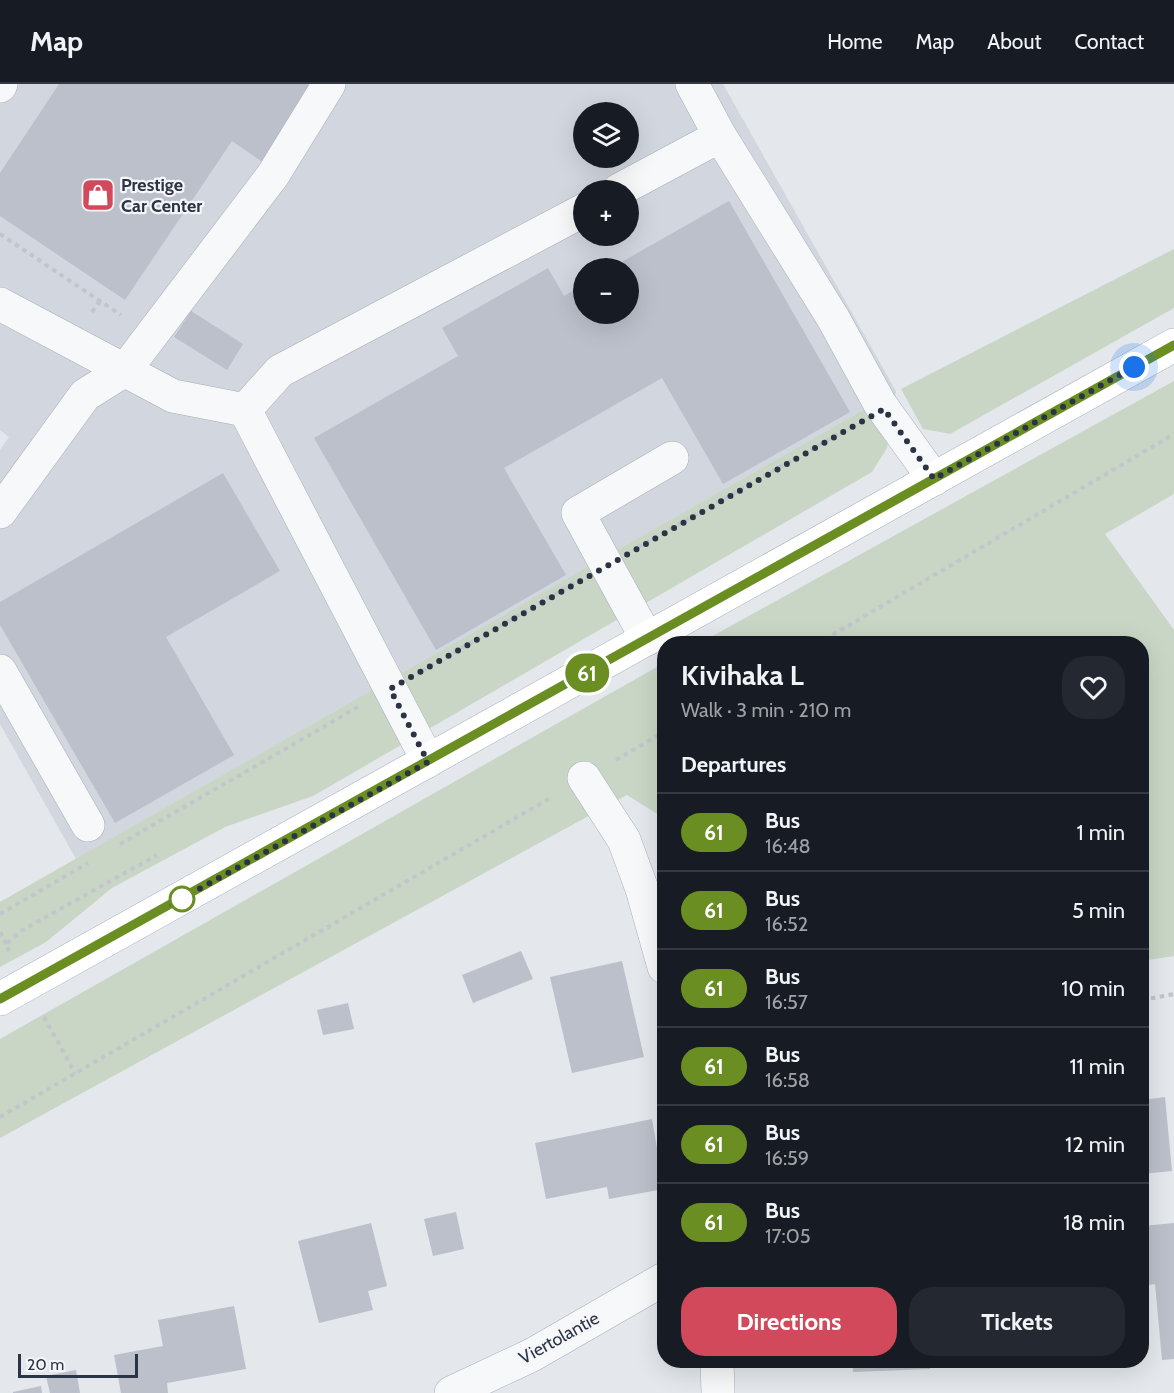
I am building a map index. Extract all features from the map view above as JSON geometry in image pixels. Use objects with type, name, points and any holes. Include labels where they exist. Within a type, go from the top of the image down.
[{"type":"main road","points":[[0,999],[1174,345]]},
{"type":"street","points":[[0,512],[85,395],[125,370],[273,175],[329,84]]},
{"type":"street","points":[[692,84],[720,136],[833,318],[884,409],[934,479]]},
{"type":"street","points":[[638,180],[720,136]]},
{"type":"street","points":[[245,410],[280,371],[573,216]]},
{"type":"street","points":[[0,304],[173,396],[245,410]]},
{"type":"street","points":[[245,410],[428,762]]},
{"type":"street","points":[[647,639],[578,513],[672,458]]},
{"type":"street","points":[[0,671],[88,825]]},
{"type":"street","points":[[584,778],[624,840],[642,890],[657,942]]},
{"type":"street","name":"Viertolantie","points":[[451,1393],[532,1355],[657,1284]]},
{"type":"street","points":[[717,1368],[718,1393]]},
{"type":"path","points":[[113,849],[606,565],[884,409]]},
{"type":"path","points":[[831,636],[1174,435]]},
{"type":"path","points":[[0,1117],[657,736]]},
{"type":"path","points":[[0,914],[92,860]]},
{"type":"path","points":[[0,932],[6,944]]},
{"type":"path","points":[[1149,999],[1174,994]]},
{"type":"shaded area","points":[[0,84],[723,84],[896,391],[76,859],[0,724],[0,450],[9,437],[0,430]]},
{"type":"green space","points":[[1174,249],[1174,308],[950,434],[923,429],[901,389]]},
{"type":"green space","points":[[1174,381],[1174,494],[1105,534],[1174,630],[1174,956],[1149,960],[1149,636],[713,636]]},
{"type":"green space","points":[[896,391],[887,448],[872,472],[313,796],[225,827],[112,888],[46,942],[0,967],[0,902]]},
{"type":"green space","points":[[657,667],[657,814],[627,795],[0,1138],[0,1039]]},
{"type":"building","name":"Prestige Car Center","points":[[59,84],[307,84],[314,89],[264,163],[232,141],[125,300],[0,216],[0,173]]},
{"type":"building","points":[[729,201],[850,412],[723,484],[662,378],[504,468],[566,575],[436,650],[314,438],[458,356],[442,328],[548,268],[564,296],[573,291],[573,324],[639,324],[639,258],[629,258]]},
{"type":"building","points":[[191,311],[243,344],[227,370],[174,337]]},
{"type":"building","points":[[223,473],[280,571],[166,637],[234,755],[115,823],[0,625],[0,602]]},
{"type":"building","points":[[521,951],[533,979],[473,1003],[462,975]]},
{"type":"building","points":[[622,961],[644,1057],[572,1073],[550,977]]},
{"type":"building","points":[[348,1003],[354,1029],[323,1035],[317,1010]]},
{"type":"building","points":[[1165,1097],[1172,1171],[1149,1173],[1149,1099]]},
{"type":"building","points":[[652,1119],[657,1148],[657,1190],[609,1199],[607,1187],[546,1199],[535,1143]]},
{"type":"building","points":[[456,1212],[464,1249],[433,1256],[424,1219]]},
{"type":"building","points":[[371,1223],[387,1286],[368,1291],[373,1310],[319,1323],[298,1241]]},
{"type":"building","points":[[1174,1223],[1174,1359],[1162,1360],[1155,1284],[1149,1285],[1149,1225]]},
{"type":"building","points":[[234,1306],[246,1369],[167,1383],[168,1393],[121,1393],[114,1355],[163,1346],[158,1320]]},
{"type":"building","points":[[853,1368],[930,1368],[930,1369],[853,1372]]},
{"type":"building","points":[[76,1370],[80,1393],[50,1393],[46,1376]]},
{"type":"building","points":[[41,1386],[42,1393],[13,1393],[13,1392]]},
{"type":"bus line","name":"61","points":[[0,999],[1174,345]]},
{"type":"place","name":"Prestige Car Center","points":[[98,195]]},
{"type":"route","points":[[182,899],[172,904],[428,762],[390,689],[884,409],[934,479],[1134,367]]}]
